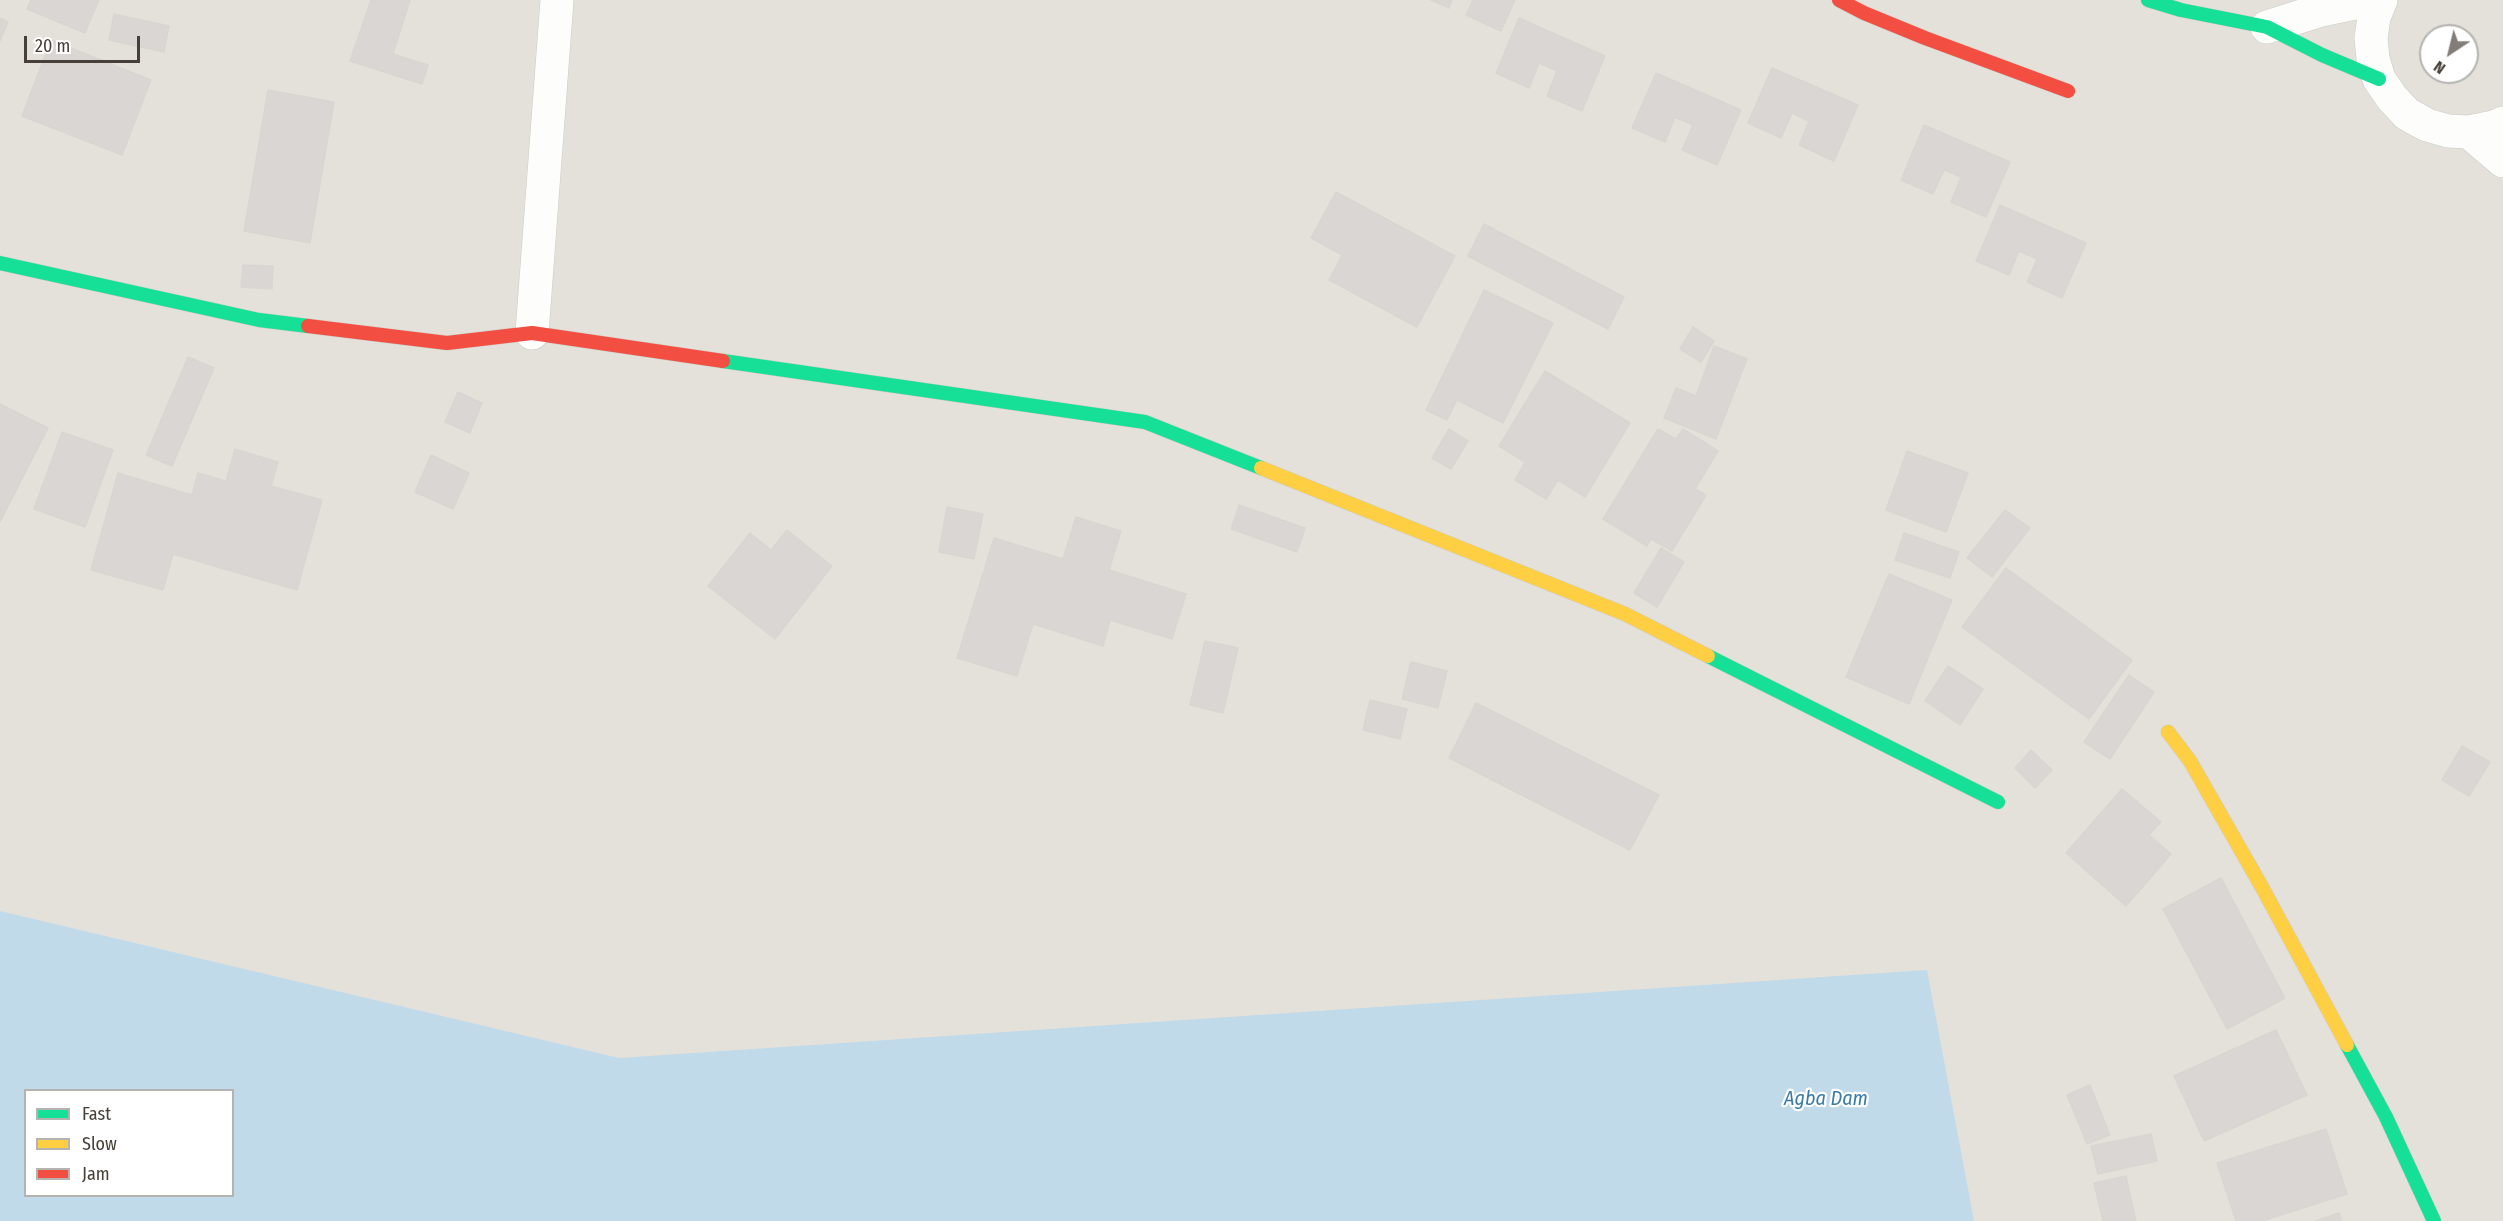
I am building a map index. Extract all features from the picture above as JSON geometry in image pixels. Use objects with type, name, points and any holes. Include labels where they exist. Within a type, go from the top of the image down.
[{"type":"street","points":[[532,333],[557,0]]},
{"type":"street","points":[[1839,0],[1915,34],[2068,91]]},
{"type":"street","points":[[2148,0],[2181,10],[2267,27],[2322,56],[2379,80]]},
{"type":"street","points":[[2267,27],[2321,10],[2369,0]]},
{"type":"street","points":[[2381,0],[2374,17],[2371,38],[2373,59],[2379,80],[2407,114],[2427,125],[2448,131],[2469,132],[2503,123]]},
{"type":"street","points":[[2469,132],[2503,161]]},
{"type":"street","points":[[0,263],[259,320],[447,343],[532,333],[1145,422],[1625,614],[1998,802]]},
{"type":"street","points":[[2168,732],[2190,761],[2263,890],[2386,1117],[2434,1221]]},
{"type":"shaded area","points":[[0,0],[2503,0],[2503,1221],[0,1221]]},
{"type":"water","name":"Agba Dam","points":[[0,911],[619,1058],[1927,970],[1974,1221],[0,1221]]},
{"type":"building","points":[[31,0],[99,0],[85,33],[27,9]]},
{"type":"building","points":[[371,0],[410,0],[393,54],[428,65],[422,84],[350,61]]},
{"type":"building","points":[[1431,0],[1452,0],[1449,8]]},
{"type":"building","points":[[1473,0],[1515,0],[1501,31],[1466,15]]},
{"type":"building","points":[[114,14],[169,26],[164,52],[109,40]]},
{"type":"building","points":[[0,18],[8,22],[0,41]]},
{"type":"building","points":[[1519,18],[1605,56],[1582,111],[1547,96],[1557,71],[1539,63],[1529,88],[1496,73]]},
{"type":"building","points":[[51,40],[151,80],[122,155],[22,116]]},
{"type":"building","points":[[1772,68],[1858,105],[1834,161],[1799,145],[1809,121],[1792,113],[1781,138],[1748,123]]},
{"type":"building","points":[[1656,73],[1741,110],[1717,165],[1682,150],[1693,125],[1675,117],[1665,142],[1632,128]]},
{"type":"building","points":[[268,90],[334,102],[310,243],[244,231]]},
{"type":"building","points":[[1924,125],[2010,162],[1986,217],[1951,202],[1961,177],[1944,170],[1933,194],[1901,180]]},
{"type":"building","points":[[1336,192],[1455,256],[1417,327],[1329,280],[1342,255],[1311,238]]},
{"type":"building","points":[[2000,205],[2086,243],[2062,298],[2027,282],[2037,259],[2019,251],[2009,275],[1976,261]]},
{"type":"building","points":[[1484,224],[1624,297],[1608,329],[1468,256]]},
{"type":"building","points":[[243,265],[273,266],[272,289],[241,287]]},
{"type":"building","points":[[1484,290],[1553,323],[1503,423],[1457,400],[1447,420],[1426,410]]},
{"type":"building","points":[[1693,327],[1714,341],[1701,362],[1680,349]]},
{"type":"building","points":[[1714,346],[1747,359],[1716,439],[1664,418],[1676,388],[1696,396]]},
{"type":"building","points":[[188,357],[214,368],[172,466],[146,455]]},
{"type":"building","points":[[1545,371],[1630,423],[1585,497],[1558,480],[1546,499],[1515,480],[1525,462],[1499,446]]},
{"type":"building","points":[[458,392],[482,403],[470,433],[445,422]]},
{"type":"building","points":[[0,404],[48,428],[0,522]]},
{"type":"building","points":[[1449,429],[1468,441],[1451,469],[1432,458]]},
{"type":"building","points":[[1658,429],[1676,439],[1683,429],[1718,451],[1695,489],[1706,495],[1672,551],[1651,539],[1647,546],[1603,519]]},
{"type":"building","points":[[62,432],[113,450],[85,527],[34,509]]},
{"type":"building","points":[[235,449],[278,462],[271,486],[322,500],[297,590],[173,554],[163,590],[91,570],[118,473],[192,495],[198,473],[226,481]]},
{"type":"building","points":[[1907,451],[1968,473],[1946,532],[1886,510]]},
{"type":"building","points":[[431,455],[469,473],[453,509],[415,492]]},
{"type":"building","points":[[1239,505],[1305,528],[1297,552],[1231,529]]},
{"type":"building","points":[[947,507],[983,514],[974,559],[939,552]]},
{"type":"building","points":[[2005,510],[2030,528],[1992,577],[1967,558]]},
{"type":"building","points":[[1076,517],[1121,531],[1109,570],[1186,594],[1172,639],[1110,620],[1103,646],[1033,624],[1017,676],[957,658],[994,538],[1063,559]]},
{"type":"building","points":[[787,530],[832,566],[775,639],[708,586],[750,533],[771,550]]},
{"type":"building","points":[[1904,533],[1959,552],[1950,578],[1895,560]]},
{"type":"building","points":[[1661,548],[1684,562],[1657,607],[1634,593]]},
{"type":"building","points":[[2006,568],[2132,660],[2089,719],[1962,627]]},
{"type":"building","points":[[1889,574],[1952,600],[1909,704],[1846,677]]},
{"type":"building","points":[[1205,641],[1238,648],[1223,713],[1190,705]]},
{"type":"building","points":[[1411,662],[1447,671],[1438,708],[1402,699]]},
{"type":"building","points":[[1948,666],[1983,689],[1960,725],[1925,701]]},
{"type":"building","points":[[2129,675],[2154,692],[2110,759],[2084,742]]},
{"type":"building","points":[[1370,700],[1407,709],[1400,739],[1363,730]]},
{"type":"building","points":[[1476,703],[1659,795],[1630,850],[1449,758]]},
{"type":"building","points":[[2462,746],[2490,762],[2469,796],[2442,780]]},
{"type":"building","points":[[2031,750],[2052,770],[2035,788],[2015,768]]},
{"type":"building","points":[[2122,789],[2161,822],[2149,835],[2171,854],[2126,906],[2066,853]]},
{"type":"building","points":[[2221,878],[2285,998],[2227,1029],[2163,909]]},
{"type":"building","points":[[2276,1030],[2307,1095],[2204,1141],[2174,1076]]},
{"type":"building","points":[[2090,1085],[2110,1135],[2087,1144],[2067,1095]]},
{"type":"building","points":[[2326,1129],[2347,1194],[2262,1221],[2236,1221],[2217,1163]]},
{"type":"building","points":[[2151,1134],[2157,1161],[2098,1174],[2091,1146]]},
{"type":"building","points":[[2126,1176],[2136,1221],[2103,1221],[2094,1183]]},
{"type":"building","points":[[2339,1213],[2342,1221],[2315,1221]]},
{"type":"traffic: fast","points":[[2148,0],[2181,10],[2267,27],[2322,55],[2379,79]]},
{"type":"traffic: fast","points":[[0,263],[259,320],[308,326]]},
{"type":"traffic: fast","points":[[723,361],[1145,422],[1261,468]]},
{"type":"traffic: fast","points":[[1708,656],[1998,802]]},
{"type":"traffic: fast","points":[[2347,1045],[2386,1117],[2434,1221]]},
{"type":"traffic: slow","points":[[1261,468],[1625,614],[1708,656]]},
{"type":"traffic: slow","points":[[2168,732],[2190,761],[2263,889],[2347,1045]]},
{"type":"traffic: jam","points":[[1839,0],[1925,38],[2068,91]]},
{"type":"traffic: jam","points":[[308,326],[447,343],[532,333],[723,361]]}]
